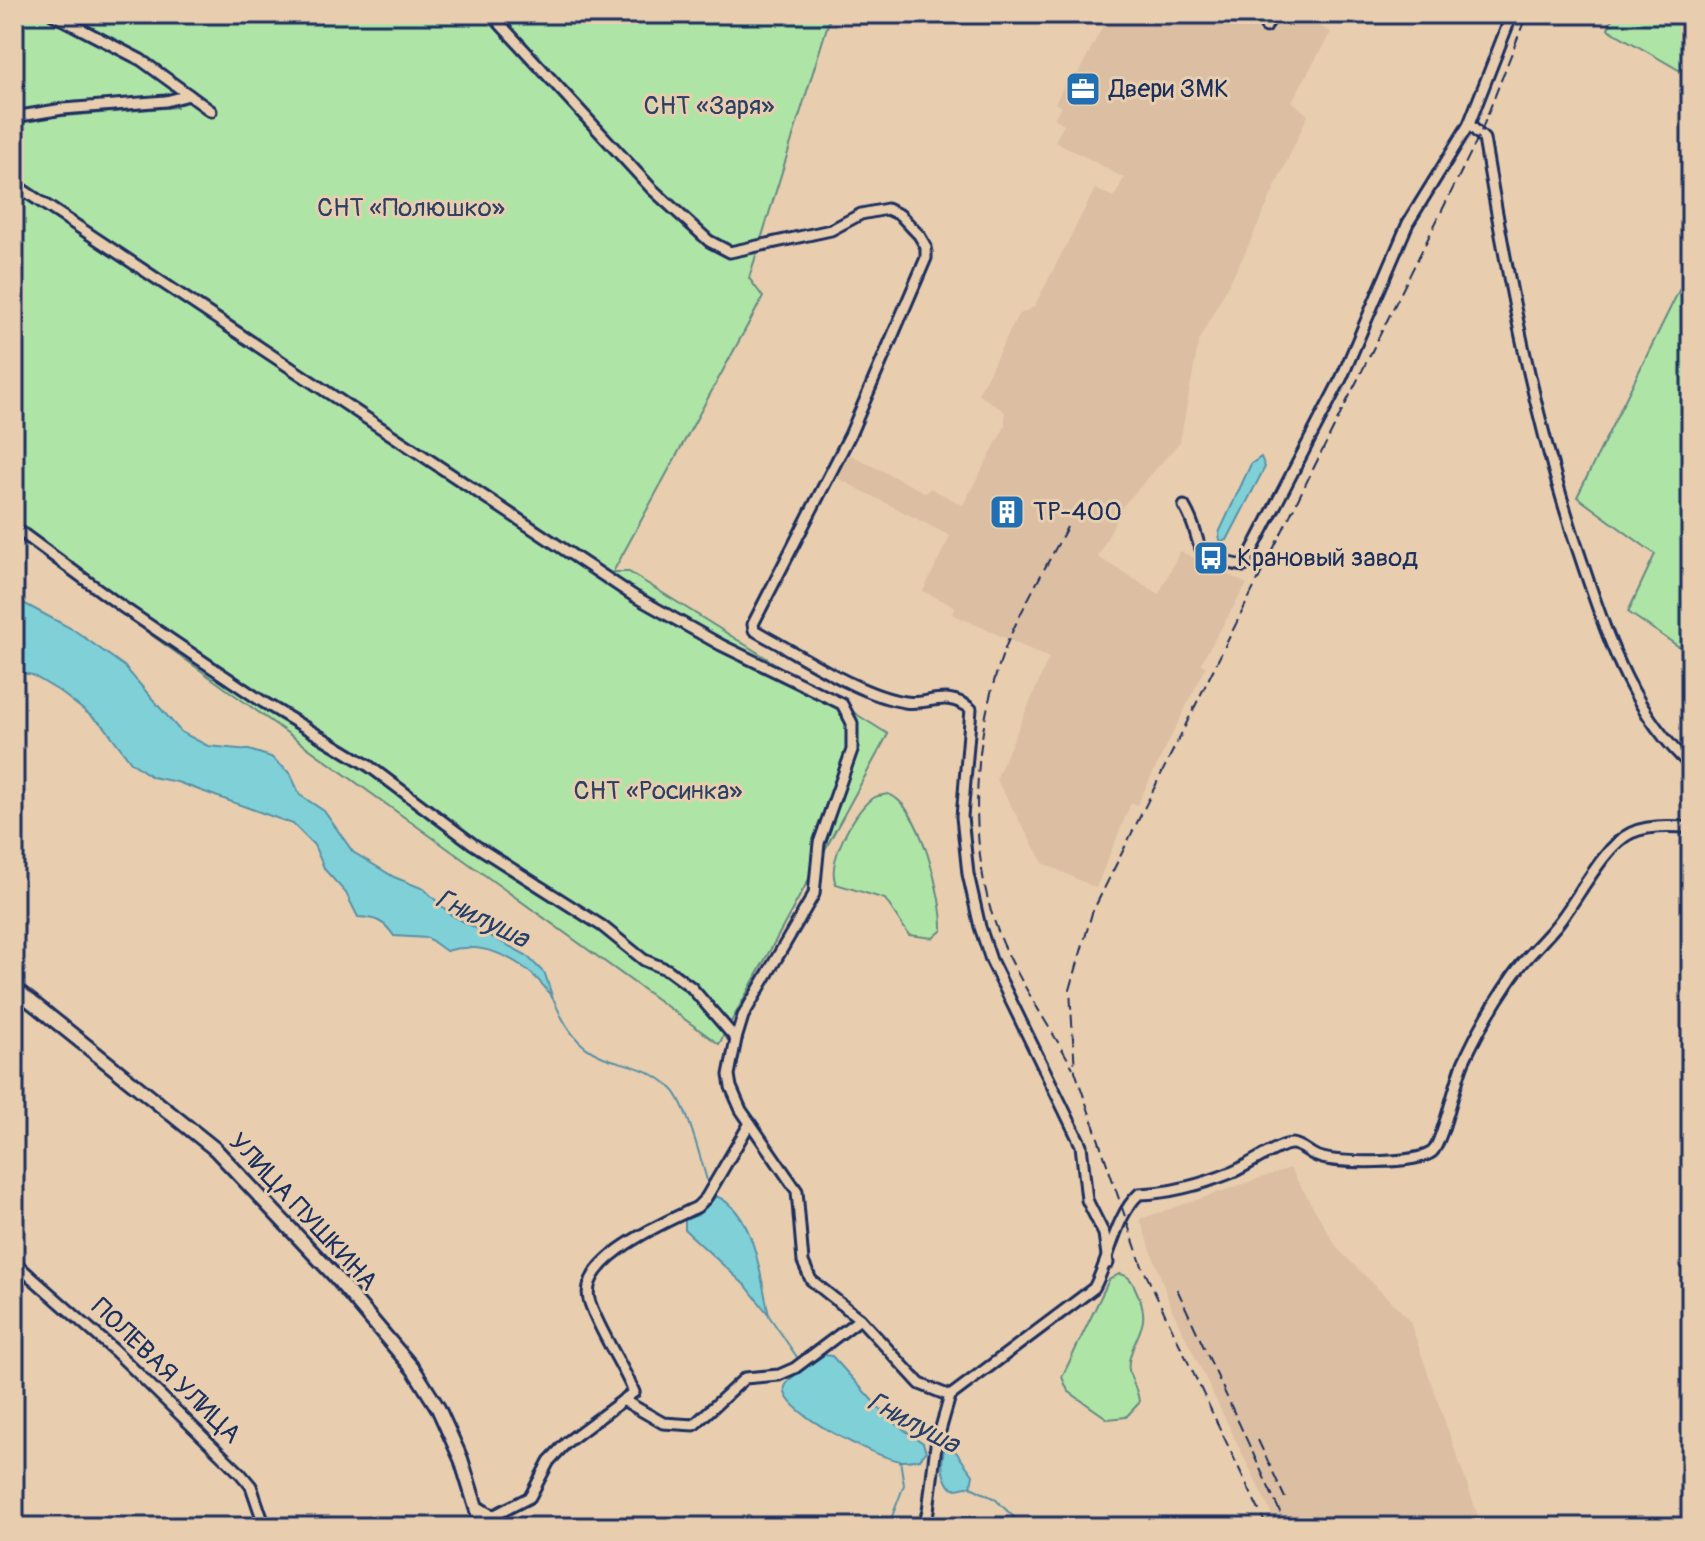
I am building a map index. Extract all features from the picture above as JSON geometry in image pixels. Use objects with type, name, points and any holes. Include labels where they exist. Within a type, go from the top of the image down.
[{"type":"main road","name":"УЛИЦА ПУШКИНА","points":[[14,988],[215,1149],[394,1344],[438,1408],[461,1459],[482,1527]]},
{"type":"street","points":[[52,14],[141,60],[211,111]]},
{"type":"street","points":[[491,14],[652,189],[709,241],[730,252],[831,230],[861,214],[887,209],[900,215],[926,247],[926,258],[873,385],[753,624],[754,630],[876,693],[911,703],[922,699],[947,699],[971,709],[962,817],[968,874],[980,927],[991,960],[1081,1145],[1087,1200],[1104,1234],[1108,1263]]},
{"type":"street","points":[[1266,27],[1272,14]]},
{"type":"street","points":[[1184,506],[1196,543],[1207,556],[1244,566],[1342,377],[1408,223],[1469,124],[1512,14]]},
{"type":"street","points":[[14,117],[63,109],[166,101],[189,95]]},
{"type":"street","points":[[1469,124],[1484,139],[1512,298],[1542,434],[1562,505],[1607,635],[1640,709],[1663,740],[1691,766]]},
{"type":"street","points":[[14,184],[634,596],[721,645],[842,704],[852,723],[852,750],[819,843],[814,894],[743,1016],[729,1075],[731,1087],[750,1123],[797,1191],[803,1262],[811,1280],[860,1319],[920,1384],[950,1396]]},
{"type":"street","points":[[14,527],[121,606],[263,702],[369,766],[473,844],[602,926],[644,960],[668,970],[691,987],[736,1039]]},
{"type":"street","points":[[923,1527],[928,1511],[936,1445],[950,1396],[1094,1288],[1108,1263],[1130,1202],[1139,1194],[1165,1193],[1229,1173],[1258,1161],[1283,1145],[1294,1144],[1317,1157],[1340,1161],[1413,1159],[1432,1152],[1440,1140],[1464,1062],[1512,975],[1557,925],[1607,856],[1630,833],[1657,828],[1691,828]]},
{"type":"street","points":[[493,1516],[530,1497],[549,1461],[567,1442],[634,1392],[589,1301],[591,1279],[601,1265],[630,1241],[697,1207],[706,1198],[750,1123]]},
{"type":"street","name":"ПОЛЕВАЯ УЛИЦА","points":[[14,1262],[115,1351],[240,1473],[251,1486],[265,1527]]},
{"type":"street","points":[[623,1400],[663,1423],[694,1425],[745,1378],[779,1375],[795,1368],[860,1319]]},
{"type":"street","points":[[475,1505],[511,1527]]},
{"type":"street","points":[[14,1518],[23,1527]]},
{"type":"shaded area","points":[[1109,14],[1297,14],[1331,32],[1292,101],[1308,115],[1245,253],[1199,340],[1180,442],[1123,506],[1098,557],[1159,594],[1180,551],[1247,584],[1201,663],[1206,667],[1137,805],[1131,803],[1096,888],[1043,863],[996,779],[1049,658],[952,614],[955,607],[923,591],[950,536],[835,477],[847,453],[926,493],[930,488],[963,505],[1005,426],[1005,412],[978,394],[1018,315],[1034,307],[1095,189],[1114,197],[1124,178],[1055,141],[1064,124],[1054,118],[1061,107],[1055,103],[1068,78],[1074,81]]},
{"type":"shaded area","points":[[1290,1168],[1338,1249],[1409,1319],[1482,1527],[1278,1527],[1172,1310],[1140,1219]]},
{"type":"green space","points":[[14,14],[831,14],[749,278],[763,297],[613,572],[629,572],[888,734],[719,1044],[14,536],[14,120],[178,107],[14,112]]},
{"type":"green space","points":[[1614,14],[1691,14],[1691,77],[1608,29]]},
{"type":"green space","points":[[1691,266],[1691,655],[1628,612],[1655,554],[1577,497]]},
{"type":"green space","points":[[888,794],[900,801],[910,815],[934,876],[942,930],[933,938],[909,935],[885,899],[836,884],[835,864],[849,827],[870,800]]},
{"type":"green space","points":[[1119,1274],[1132,1281],[1143,1312],[1142,1327],[1129,1361],[1139,1403],[1126,1417],[1108,1419],[1068,1391],[1062,1377],[1109,1280]]},
{"type":"water","points":[[1261,457],[1265,467],[1227,540],[1220,541],[1219,533],[1251,464]]},
{"type":"water","points":[[14,598],[74,630],[124,666],[181,732],[208,746],[249,750],[271,757],[290,773],[300,795],[324,811],[353,852],[394,877],[424,889],[451,915],[526,955],[545,974],[553,999],[533,975],[507,957],[477,949],[446,951],[428,938],[394,936],[379,921],[358,917],[346,893],[325,870],[314,845],[293,824],[177,782],[152,777],[131,762],[104,726],[59,691],[32,675],[14,671]]},
{"type":"water","points":[[716,1196],[740,1216],[748,1231],[759,1265],[769,1315],[747,1287],[685,1230],[685,1220],[698,1215]]},
{"type":"water","points":[[824,1355],[832,1356],[890,1420],[923,1443],[926,1452],[920,1459],[902,1461],[873,1452],[832,1433],[797,1409],[787,1397],[787,1383]]},
{"type":"water","points":[[953,1448],[973,1475],[971,1486],[957,1489],[946,1481],[942,1468],[944,1449]]},
{"type":"waterway","name":"Гнилуша","points":[[554,1000],[566,1025],[580,1042],[608,1059],[655,1076],[678,1096],[709,1187]]},
{"type":"waterway","name":"Гнилуша","points":[[769,1316],[799,1360]]},
{"type":"waterway","points":[[888,1527],[904,1485],[900,1460]]},
{"type":"waterway","name":"Гнилуша","points":[[971,1487],[995,1499],[1024,1527]]},
{"type":"railway","points":[[1267,1527],[1142,1266],[1075,1071],[1070,990],[1092,913],[1480,134],[1527,14]]},
{"type":"railway","points":[[1067,527],[1015,626],[997,672],[982,740],[977,810],[983,879],[998,932],[1017,972],[1073,1068]]},
{"type":"railway","points":[[1177,1289],[1287,1527]]},
{"type":"railway","points":[[1258,1440],[1285,1498]]},
{"type":"place","name":"Двери ЗМК","points":[[1083,89]]},
{"type":"place","name":"ТР-400","points":[[1007,512]]},
{"type":"place","name":"Крановый завод","points":[[1211,558]]},
{"type":"park label","name":"СНТ «Заря»","points":[[709,106]]},
{"type":"park label","name":"СНТ «Полюшко»","points":[[411,208]]},
{"type":"park label","name":"СНТ «Росинка»","points":[[658,791]]}]
